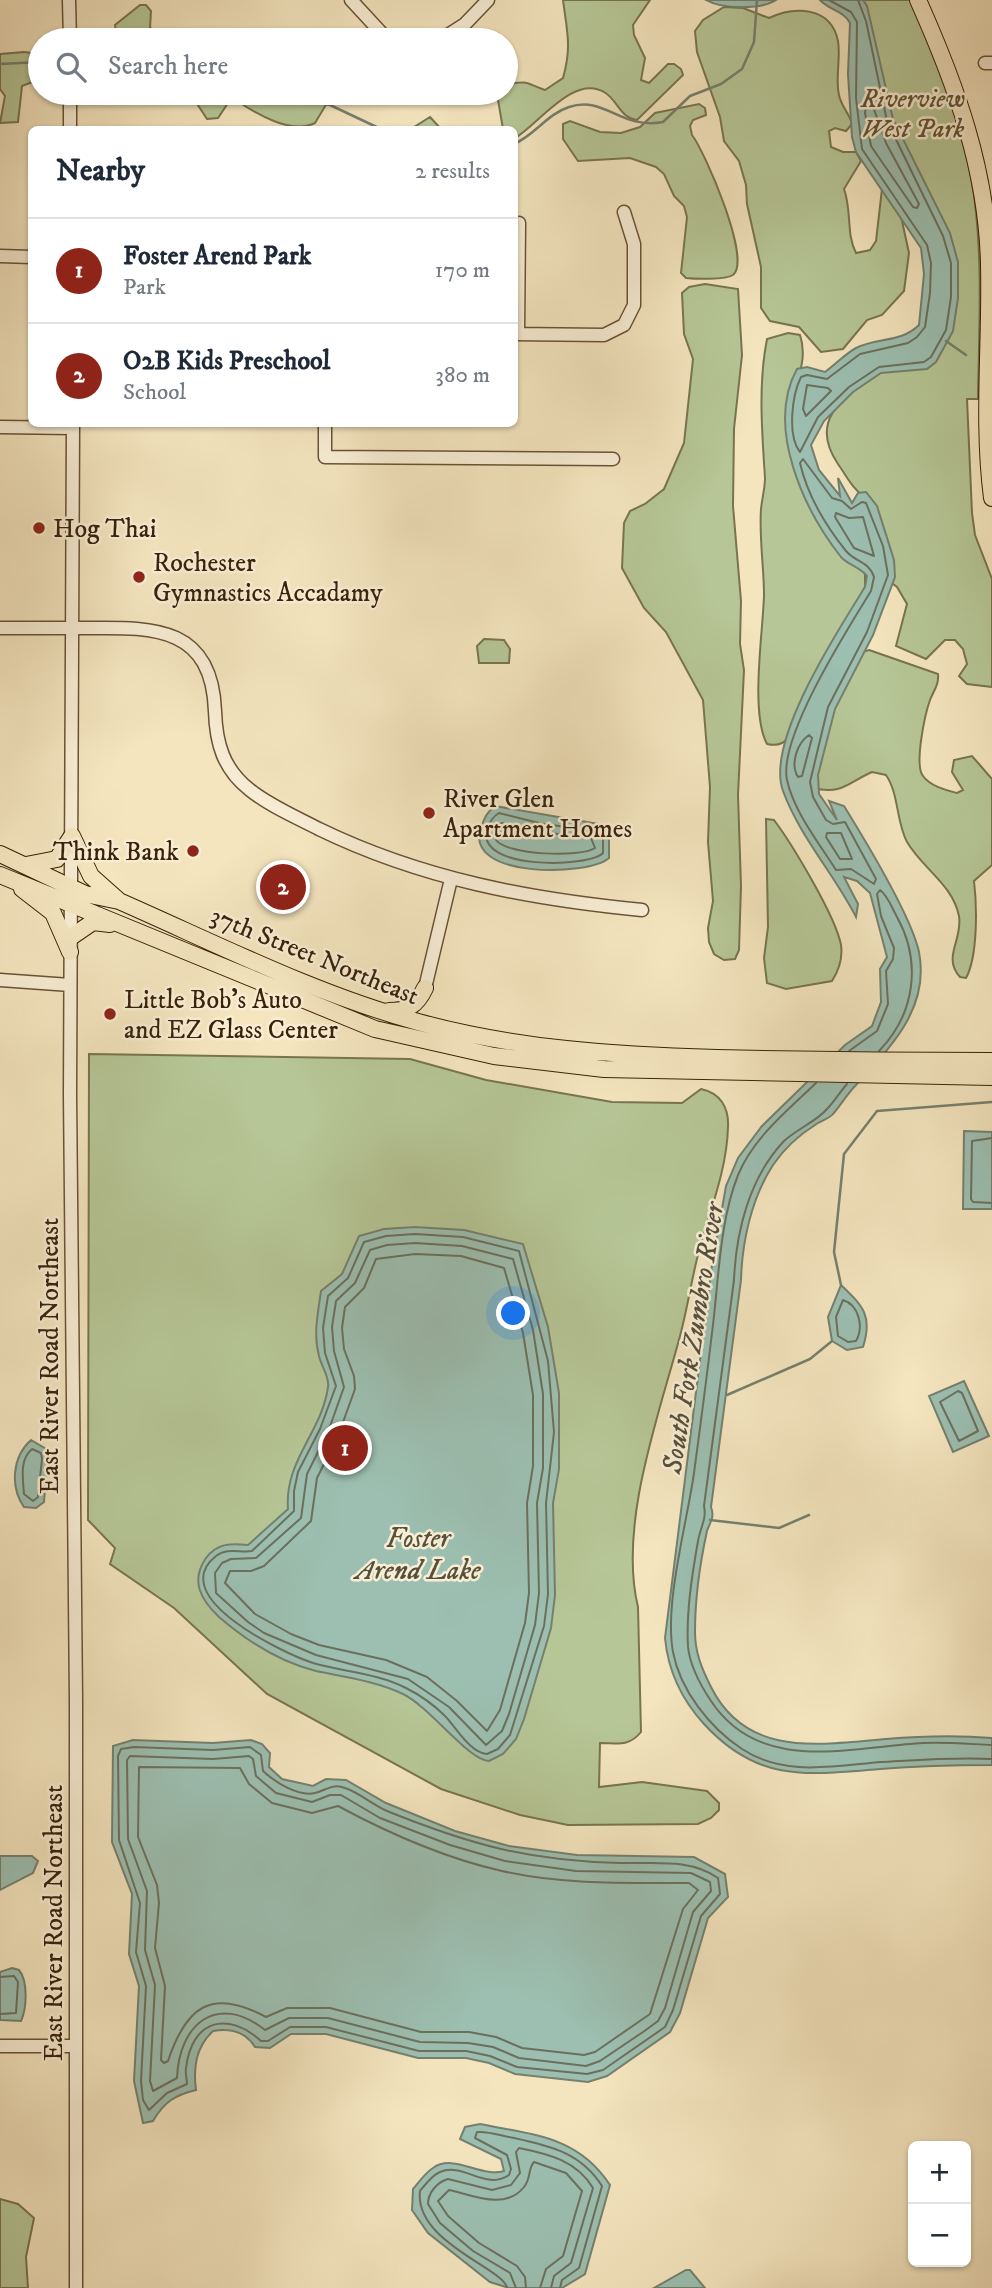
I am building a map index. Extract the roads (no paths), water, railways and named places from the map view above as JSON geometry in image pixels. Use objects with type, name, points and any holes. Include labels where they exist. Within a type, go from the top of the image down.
[{"type":"main road","points":[[918,0],[945,60],[970,132],[984,197],[991,263],[988,464],[992,498]]},
{"type":"main road","points":[[26,865],[57,859],[72,836]]},
{"type":"main road","points":[[72,836],[91,876],[119,901]]},
{"type":"main road","name":"37th Street Northeast","points":[[0,854],[26,865],[126,926],[358,1022],[458,1049],[549,1065],[604,1069],[789,1066]]},
{"type":"main road","points":[[6,877],[53,913],[71,944],[93,922],[126,926]]},
{"type":"main road","name":"37th Street Northeast","points":[[6,877],[72,895],[85,894],[119,901],[358,1002],[449,1030],[488,1039],[588,1053],[789,1066]]},
{"type":"main road","points":[[358,1002],[388,1010],[405,1010],[419,1001],[425,988]]},
{"type":"main road","points":[[425,988],[429,1012],[449,1030]]},
{"type":"main road","points":[[915,1068],[992,1061]]},
{"type":"main road","points":[[789,1066],[915,1068],[992,1077]]},
{"type":"street","points":[[69,0],[69,28]]},
{"type":"street","points":[[351,0],[377,28]]},
{"type":"street","points":[[459,28],[488,0]]},
{"type":"street","points":[[70,105],[70,126]]},
{"type":"street","points":[[518,334],[604,335],[624,325],[634,305],[635,244],[624,212]]},
{"type":"street","points":[[518,260],[519,223]]},
{"type":"street","points":[[0,256],[28,257]]},
{"type":"street","points":[[0,427],[28,427]]},
{"type":"street","name":"East River Road Northeast","points":[[73,427],[70,985],[76,2288]]},
{"type":"street","points":[[325,427],[325,457],[613,459]]},
{"type":"street","points":[[0,628],[149,628],[168,634],[188,646],[209,673],[222,756],[233,773],[250,790],[347,842],[451,879],[526,897],[642,909]]},
{"type":"street","points":[[425,988],[451,879]]},
{"type":"street","points":[[0,980],[70,985]]},
{"type":"street","points":[[0,2046],[75,2046]]},
{"type":"water","points":[[706,0],[776,0],[741,7]]},
{"type":"water","points":[[820,0],[863,0],[867,6],[893,119],[950,233],[958,262],[958,298],[953,331],[936,362],[927,369],[881,373],[853,392],[824,421],[811,445],[819,470],[840,496],[838,478],[852,503],[858,493],[866,492],[877,506],[894,560],[895,577],[873,635],[835,709],[818,775],[819,794],[837,820],[829,801],[844,806],[875,857],[907,918],[919,952],[921,973],[913,1009],[894,1041],[831,1116],[803,1133],[782,1153],[765,1178],[753,1207],[743,1251],[711,1507],[712,1517],[698,1581],[695,1640],[705,1674],[726,1710],[744,1726],[765,1736],[812,1744],[925,1737],[992,1738],[992,1765],[922,1766],[829,1773],[785,1771],[764,1766],[744,1757],[724,1743],[696,1715],[673,1673],[665,1638],[712,1265],[726,1186],[738,1158],[762,1126],[845,1045],[872,1026],[881,1002],[880,969],[887,957],[870,893],[857,881],[844,877],[858,904],[856,917],[790,808],[783,791],[780,770],[784,745],[807,688],[865,587],[867,576],[841,557],[827,538],[802,492],[787,442],[785,416],[788,392],[797,369],[807,367],[825,372],[856,348],[905,335],[919,325],[924,274],[921,248],[856,152],[852,137],[848,74],[850,23]]},
{"type":"water","points":[[495,806],[604,825],[609,830],[609,858],[596,864],[554,870],[530,869],[490,856],[480,844],[481,828],[488,813]]},
{"type":"water","points":[[964,1131],[992,1132],[992,1209],[963,1209]]},
{"type":"water","name":"Foster Arend Lake","points":[[415,1227],[464,1230],[523,1244],[548,1327],[559,1393],[559,1469],[553,1503],[555,1595],[551,1628],[516,1739],[503,1754],[489,1761],[471,1752],[425,1710],[403,1694],[371,1683],[302,1667],[264,1650],[213,1611],[203,1597],[198,1582],[201,1566],[210,1553],[225,1545],[248,1545],[288,1509],[292,1476],[319,1418],[328,1387],[316,1340],[321,1291],[342,1274],[359,1236],[384,1229]]},
{"type":"water","points":[[841,1285],[864,1312],[867,1327],[863,1347],[847,1350],[832,1341],[828,1317]]},
{"type":"water","points":[[964,1381],[989,1436],[953,1452],[929,1396]]},
{"type":"water","points":[[31,1440],[48,1450],[44,1502],[36,1508],[24,1507],[15,1481],[20,1455]]},
{"type":"water","points":[[133,1740],[213,1743],[251,1740],[262,1744],[270,1753],[269,1767],[282,1779],[313,1786],[326,1779],[346,1780],[386,1803],[455,1831],[509,1846],[577,1855],[694,1857],[725,1874],[728,1897],[708,1918],[680,2013],[670,2032],[607,2076],[588,2082],[515,2074],[489,2063],[466,2058],[418,2058],[326,2034],[291,2034],[270,2048],[255,2047],[242,2035],[219,2030],[213,2031],[207,2037],[199,2051],[195,2073],[196,2090],[171,2100],[153,2121],[143,2123],[134,2081],[139,1986],[129,1954],[132,1894],[112,1842],[113,1746]]},
{"type":"water","points":[[0,1856],[32,1856],[38,1861],[33,1873],[0,1890]]},
{"type":"water","points":[[12,1968],[19,1970],[25,1988],[21,2021],[0,2020],[0,1972]]},
{"type":"water","points":[[480,2124],[536,2135],[569,2147],[584,2156],[610,2185],[585,2274],[562,2288],[509,2288],[490,2282],[428,2233],[412,2210],[413,2189],[427,2172],[441,2164],[504,2171],[501,2159],[460,2139],[465,2127]]},
{"type":"water","points":[[690,2270],[705,2288],[654,2288]]},
{"type":"waterway","points":[[518,141],[561,110],[582,105],[593,105],[635,121],[663,122],[690,96],[721,84],[742,69],[754,42],[757,0]]},
{"type":"waterway","points":[[0,64],[28,63]]},
{"type":"waterway","points":[[330,105],[375,126]]},
{"type":"waterway","points":[[946,341],[966,355]]},
{"type":"waterway","points":[[841,1285],[834,1252],[844,1154],[877,1111],[992,1102]]},
{"type":"waterway","points":[[727,1395],[810,1359],[832,1341]]},
{"type":"waterway","points":[[710,1520],[779,1528],[809,1515]]},
{"type":"place","name":"Hog Thai","points":[[39,528]]},
{"type":"place","name":"Rochester Gymnastics Accadamy","points":[[139,577]]},
{"type":"place","name":"River Glen Apartment Homes","points":[[429,813]]},
{"type":"place","name":"Think Bank","points":[[193,851]]},
{"type":"place","name":"O2B Kids Preschool","points":[[283,887]]},
{"type":"place","name":"Little Bob's Auto and EZ Glass Center","points":[[110,1014]]},
{"type":"place","name":"Foster Arend Park","points":[[345,1448]]},
{"type":"park label","name":"Riverview West Park","points":[[913,113]]},
{"type":"water label","name":"South Fork Zumbro River","points":[[692,1338]]}]
